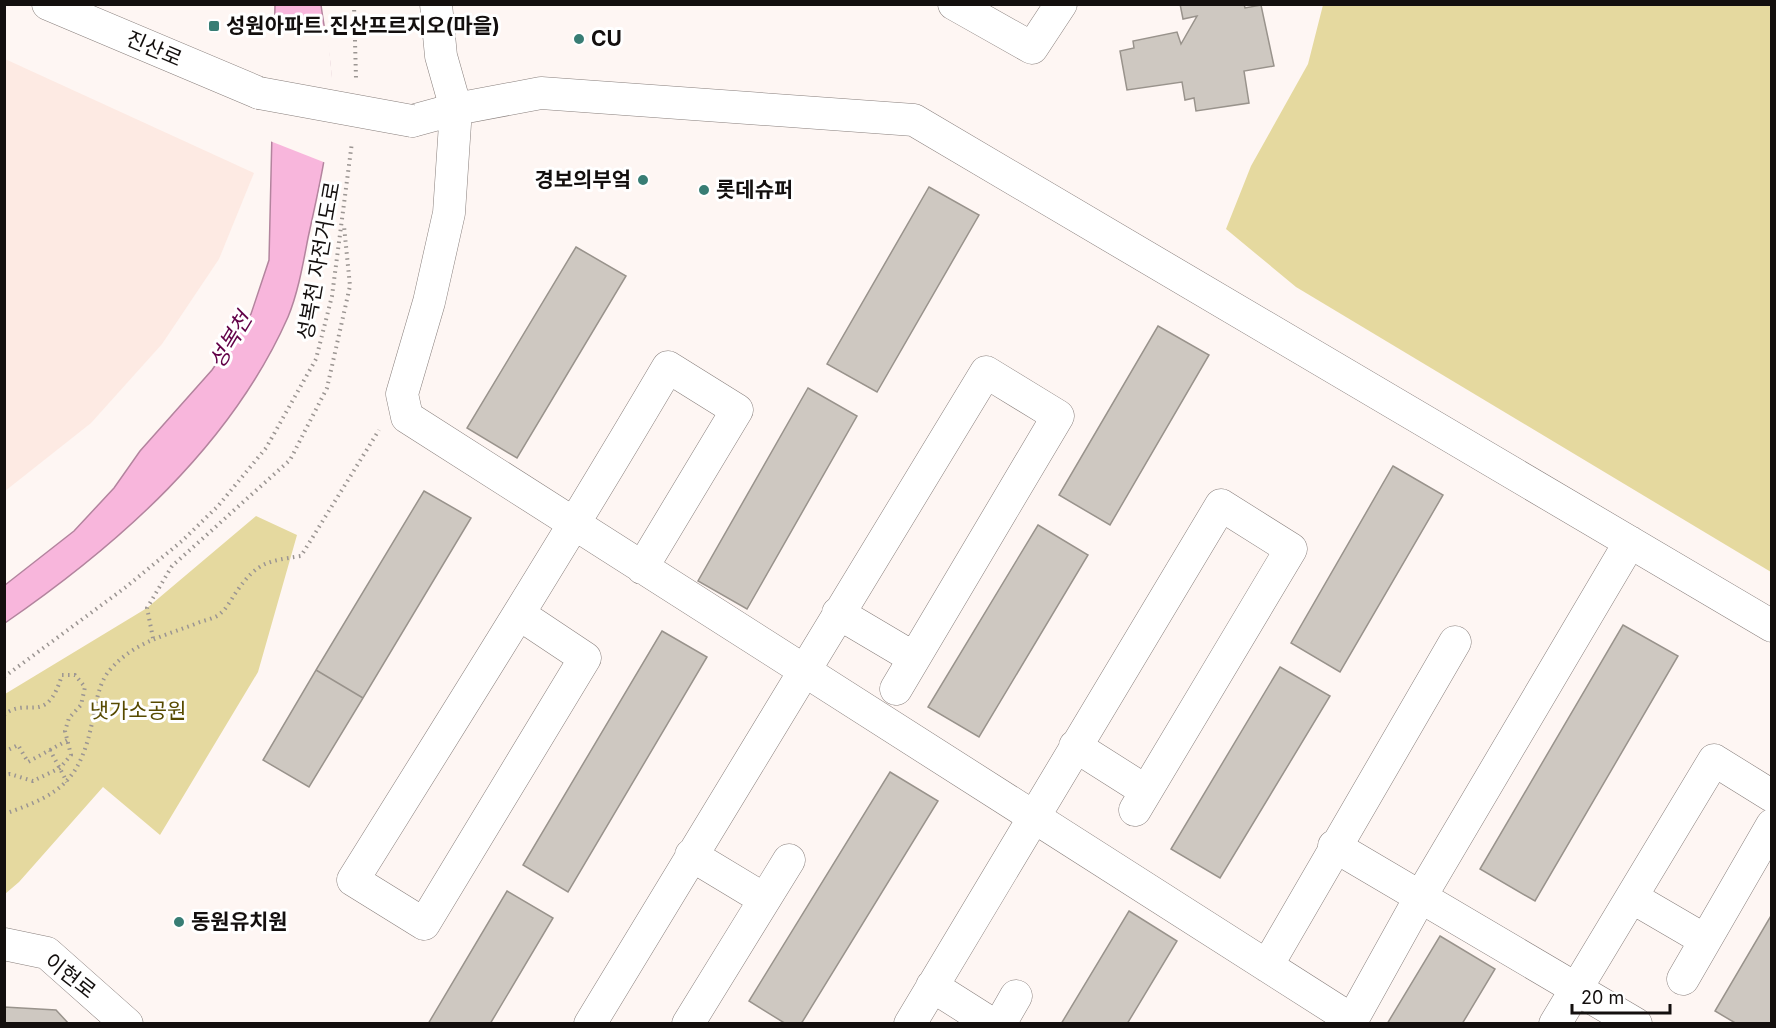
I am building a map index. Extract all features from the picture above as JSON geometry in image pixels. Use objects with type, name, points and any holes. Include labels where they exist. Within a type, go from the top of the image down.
[{"type":"street","name":"진산로","points":[[48,4],[259,93],[412,121],[456,109]]},
{"type":"street","points":[[436,4],[441,56],[456,109],[449,213],[429,302],[402,394],[407,417],[1351,1022],[1421,896],[1630,542]]},
{"type":"street","points":[[954,4],[1032,48],[1061,4]]},
{"type":"street","points":[[456,109],[541,93],[914,120],[1772,626]]},
{"type":"street","points":[[519,614],[585,658],[424,924],[353,880],[519,614],[575,525],[668,367],[737,410],[642,568]]},
{"type":"street","points":[[590,1023],[986,372],[1058,416],[896,689]]},
{"type":"street","points":[[910,1023],[1075,746],[1221,505],[1291,549],[1141,800],[1075,746]]},
{"type":"street","points":[[838,613],[914,658]]},
{"type":"street","points":[[1266,966],[1455,642]]},
{"type":"street","points":[[1555,1023],[1633,898],[1714,760],[1772,796]]},
{"type":"street","points":[[1683,979],[1772,825]]},
{"type":"street","points":[[1334,846],[1636,1023]]},
{"type":"street","points":[[691,855],[764,899]]},
{"type":"street","points":[[688,1023],[789,860]]},
{"type":"street","points":[[1633,898],[1705,940]]},
{"type":"street","name":"이현로","points":[[4,944],[46,953],[127,1023]]},
{"type":"street","points":[[932,987],[992,1023]]},
{"type":"street","points":[[1000,1023],[1016,996]]},
{"type":"path","points":[[354,4],[356,85]]},
{"type":"path","name":"성복천 자전거도로","points":[[4,677],[126,587],[182,541],[218,506],[266,448],[316,359],[332,296],[344,220],[353,133]]},
{"type":"path","points":[[153,638],[147,608],[172,566],[290,460],[327,388],[350,286],[344,220]]},
{"type":"path","points":[[4,814],[37,803],[67,782],[85,756],[97,697],[108,672],[132,650],[153,638],[172,634],[221,614],[244,580],[266,561],[301,556],[402,394]]},
{"type":"path","points":[[4,715],[18,708],[40,708],[55,695],[62,675],[75,675],[85,687],[81,705],[69,718],[65,731],[71,754],[60,768],[33,781],[10,774],[4,775]]},
{"type":"path","points":[[4,752],[18,745],[28,762],[68,740]]},
{"type":"path","points":[[50,750],[67,782]]},
{"type":"shaded area","points":[[275,5],[321,5],[331,76],[330,117],[322,169],[300,278],[288,317],[264,364],[236,408],[168,489],[89,560],[5,623],[5,585],[74,531],[114,488],[140,451],[212,370],[251,314],[269,260]]},
{"type":"shaded area","points":[[5,59],[254,173],[219,259],[162,344],[91,423],[5,491]]},
{"type":"green space","points":[[1323,5],[1771,5],[1771,572],[1296,287],[1226,229],[1251,166],[1308,64]]},
{"type":"green space","name":"냇가소공원","points":[[256,516],[297,535],[258,672],[160,835],[103,787],[19,882],[5,894],[5,694],[147,608]]},
{"type":"pier","points":[[272,23],[327,26],[334,98],[326,163],[270,141]]},
{"type":"building","points":[[1180,4],[1244,4],[1245,8],[1261,5],[1274,66],[1244,71],[1249,103],[1196,111],[1194,98],[1185,100],[1182,82],[1127,90],[1120,51],[1134,48],[1133,41],[1177,32],[1181,44],[1197,16],[1183,19]]},
{"type":"building","points":[[929,187],[979,215],[877,392],[827,364]]},
{"type":"building","points":[[576,247],[626,276],[517,458],[467,428]]},
{"type":"building","points":[[1158,326],[1209,355],[1110,525],[1059,495]]},
{"type":"building","points":[[808,388],[857,416],[747,609],[698,581]]},
{"type":"building","points":[[1393,466],[1443,495],[1340,672],[1291,643]]},
{"type":"building","points":[[424,491],[471,518],[363,698],[316,670]]},
{"type":"building","points":[[1038,525],[1088,555],[979,737],[928,707]]},
{"type":"building","points":[[1623,625],[1678,656],[1535,901],[1480,869]]},
{"type":"building","points":[[662,631],[707,657],[568,892],[523,865]]},
{"type":"building","points":[[1280,667],[1330,696],[1220,878],[1171,849]]},
{"type":"building","points":[[316,670],[363,698],[309,787],[263,760]]},
{"type":"building","points":[[890,772],[938,801],[801,1024],[786,1024],[749,1001]]},
{"type":"building","points":[[507,891],[553,918],[490,1024],[428,1024]]},
{"type":"building","points":[[1129,911],[1177,941],[1127,1024],[1061,1024]]},
{"type":"building","points":[[1772,914],[1772,1024],[1737,1024],[1715,1011]]},
{"type":"building","points":[[1440,936],[1495,969],[1462,1024],[1387,1024]]},
{"type":"building","points":[[4,1007],[56,1010],[69,1024],[4,1024]]},
{"type":"place","name":"성원아파트.진산프르지오(마을)","points":[[214,26]]},
{"type":"place","name":"CU","points":[[579,39]]},
{"type":"place","name":"경보의부엌","points":[[643,180]]},
{"type":"place","name":"롯데슈퍼","points":[[704,190]]},
{"type":"place","name":"동원유치원","points":[[179,922]]},
{"type":"water label","name":"성복천","points":[[230,340]]}]
